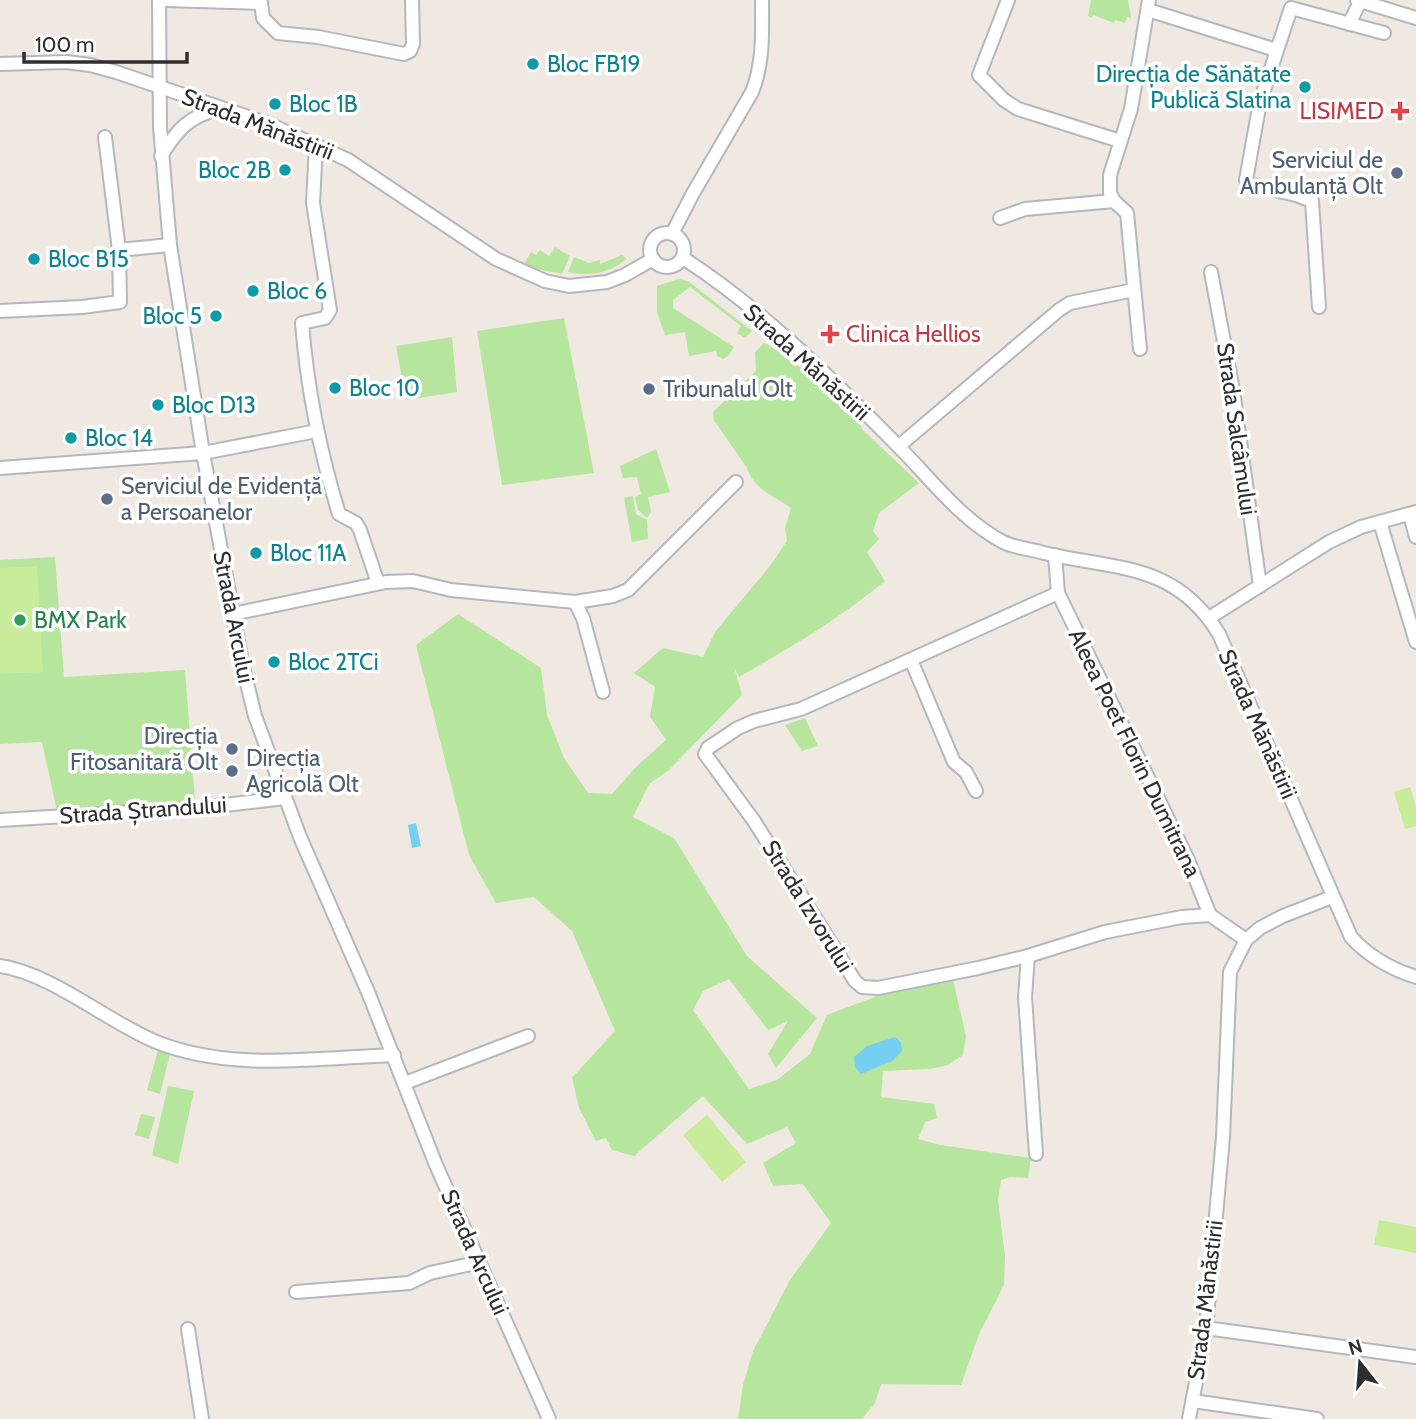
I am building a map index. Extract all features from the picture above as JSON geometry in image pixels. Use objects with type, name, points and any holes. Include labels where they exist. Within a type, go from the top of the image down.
[{"type":"street","name":"Strada Arcului","points":[[159,0],[158,86],[161,156],[170,245],[233,614],[255,716],[310,862],[394,1055],[436,1165],[549,1419]]},
{"type":"street","points":[[165,0],[261,4],[262,18],[278,33],[318,37],[404,54],[410,51],[412,44],[412,0]]},
{"type":"street","points":[[671,234],[755,84],[762,57],[762,0]]},
{"type":"street","points":[[1007,0],[979,75],[1004,100],[1018,109],[1120,141]]},
{"type":"street","points":[[1349,24],[1360,0],[1416,18]]},
{"type":"street","points":[[1140,349],[1127,213],[1114,201],[1110,193],[1110,175],[1131,109],[1149,5],[1276,50]]},
{"type":"street","points":[[1319,307],[1312,201],[1248,184],[1246,180],[1260,102],[1291,8],[1384,33]]},
{"type":"street","name":"Strada Mănăstirii","points":[[0,64],[66,62],[90,65],[270,124],[348,160],[496,259],[545,281],[569,286],[607,282],[653,259]]},
{"type":"street","points":[[161,156],[187,122],[220,108]]},
{"type":"street","points":[[0,311],[82,307],[120,302],[119,250],[105,137]]},
{"type":"street","points":[[316,144],[313,203],[330,310],[325,318],[302,323],[305,356],[317,431],[339,514],[356,523],[360,530],[378,583]]},
{"type":"street","points":[[1000,218],[1025,209],[1114,201]]},
{"type":"street","points":[[662,234],[671,234],[683,243],[683,258],[676,265],[666,267],[653,259],[650,249],[654,240],[662,234]]},
{"type":"street","points":[[119,250],[170,245]]},
{"type":"street","name":"Strada Mănăstirii","points":[[683,258],[787,339],[899,446],[951,504],[974,524],[1005,543],[1055,555],[1121,565],[1157,578],[1180,590],[1209,618],[1219,634],[1332,897],[1283,916],[1260,929],[1246,940],[1237,953],[1230,972],[1223,1137],[1206,1328],[1189,1419]]},
{"type":"street","name":"Strada Salcâmului","points":[[1211,272],[1233,390],[1260,586]]},
{"type":"street","points":[[899,446],[1059,310],[1070,303],[1134,290]]},
{"type":"street","points":[[0,468],[204,453],[317,431]]},
{"type":"street","points":[[233,614],[378,583],[413,581],[451,590],[575,602],[613,596],[628,590],[736,482]]},
{"type":"street","points":[[1209,618],[1329,542],[1361,527],[1413,513],[1416,537]]},
{"type":"street","points":[[1380,522],[1416,642]]},
{"type":"street","points":[[1055,555],[1058,593]]},
{"type":"street","name":"Strada Izvorului","points":[[1058,593],[801,709],[738,728],[708,748],[705,754],[754,821],[855,981],[862,987],[878,988],[1028,956],[1105,932],[1155,921],[1210,915]]},
{"type":"street","name":"Aleea Poet Florin Dumitrana","points":[[1058,593],[1188,860],[1210,915]]},
{"type":"street","points":[[575,602],[583,618],[603,692]]},
{"type":"street","points":[[911,660],[954,762],[966,772],[976,791]]},
{"type":"street","name":"Strada Ștrandului","points":[[0,820],[198,808],[285,798]]},
{"type":"street","points":[[1332,897],[1351,937],[1359,946],[1379,961],[1416,977]]},
{"type":"street","points":[[1210,915],[1246,940]]},
{"type":"street","points":[[1028,956],[1025,997],[1036,1154]]},
{"type":"street","points":[[0,966],[52,985],[154,1041],[190,1053],[230,1059],[394,1055]]},
{"type":"street","points":[[405,1083],[528,1036]]},
{"type":"street","points":[[296,1292],[409,1283],[430,1273],[480,1262]]},
{"type":"street","points":[[1206,1328],[1416,1357]]},
{"type":"street","points":[[188,1329],[202,1419]]},
{"type":"street","points":[[1192,1401],[1318,1419]]},
{"type":"green space","points":[[1091,0],[1128,0],[1131,18],[1127,17],[1125,23],[1115,20],[1114,23],[1093,15],[1092,18],[1088,16]]},
{"type":"green space","points":[[555,247],[570,256],[562,274],[523,266],[531,252],[536,255],[540,250],[549,256]]},
{"type":"green space","points":[[622,255],[627,259],[606,271],[592,274],[568,272],[574,257],[589,263],[600,260],[600,264]]},
{"type":"green space","points":[[679,279],[688,281],[752,331],[745,338],[737,333],[741,326],[690,287],[673,300],[673,308],[734,347],[723,359],[717,356],[716,351],[689,356],[685,332],[665,335],[657,312],[657,286]]},
{"type":"green space","points":[[564,318],[594,473],[502,485],[477,331]]},
{"type":"green space","points":[[452,337],[457,392],[406,400],[396,346]]},
{"type":"green space","points":[[764,343],[811,375],[860,423],[862,429],[919,483],[879,513],[873,531],[879,539],[867,552],[885,581],[814,632],[739,677],[734,667],[742,695],[669,770],[649,784],[633,817],[674,838],[747,956],[817,1018],[776,1068],[768,1054],[788,1021],[768,1030],[729,979],[703,991],[693,1010],[749,1089],[777,1080],[810,1054],[827,1015],[891,991],[953,980],[966,1036],[963,1055],[948,1065],[930,1069],[883,1071],[881,1097],[934,1104],[937,1118],[925,1122],[918,1139],[940,1145],[1031,1158],[1028,1178],[1010,1177],[1001,1180],[998,1200],[1005,1256],[1004,1285],[979,1334],[961,1385],[881,1384],[875,1403],[862,1419],[738,1419],[743,1385],[753,1351],[790,1280],[831,1223],[803,1184],[773,1186],[763,1163],[796,1143],[787,1127],[747,1144],[703,1096],[634,1156],[612,1150],[606,1138],[596,1141],[579,1108],[572,1078],[615,1031],[572,931],[534,897],[496,903],[469,855],[416,645],[458,614],[541,668],[547,715],[564,758],[588,793],[612,794],[636,767],[666,740],[650,717],[655,687],[634,673],[663,648],[703,657],[715,632],[770,566],[787,541],[785,528],[791,508],[754,481],[714,420],[713,412],[756,371],[755,352]]},
{"type":"green space","points":[[656,449],[670,492],[648,497],[651,512],[647,518],[638,510],[635,497],[641,494],[637,477],[623,478],[620,466]]},
{"type":"green space","points":[[633,496],[636,514],[647,520],[648,539],[632,542],[624,498]]},
{"type":"green space","points":[[55,557],[64,677],[185,670],[195,801],[57,811],[42,742],[0,744],[0,560]]},
{"type":"green space","name":"BMX Park","points":[[37,566],[43,672],[0,674],[0,568]]},
{"type":"green space","points":[[805,718],[818,746],[802,751],[785,725]]},
{"type":"green space","points":[[1410,787],[1416,807],[1416,826],[1405,829],[1394,792]]},
{"type":"green space","points":[[158,1050],[170,1054],[160,1094],[147,1090]]},
{"type":"green space","points":[[168,1086],[194,1091],[178,1164],[152,1155]]},
{"type":"green space","points":[[141,1114],[155,1117],[149,1139],[135,1135]]},
{"type":"green space","points":[[707,1115],[746,1162],[722,1182],[683,1135]]},
{"type":"green space","points":[[1379,1220],[1416,1227],[1416,1253],[1374,1245]]},
{"type":"water","points":[[416,823],[421,846],[412,848],[408,825]]},
{"type":"water","points":[[895,1037],[901,1043],[902,1051],[892,1061],[861,1074],[855,1067],[854,1057],[867,1046]]},
{"type":"place","name":"Bloc FB19","points":[[533,64]]},
{"type":"place","name":"Direcția de Sănătate Publică Slatina","points":[[1305,87]]},
{"type":"place","name":"Bloc 1B","points":[[275,104]]},
{"type":"place","name":"LISIMED","points":[[1400,111]]},
{"type":"place","name":"Bloc 2B","points":[[285,170]]},
{"type":"place","name":"Serviciul de Ambulanță Olt","points":[[1397,173]]},
{"type":"place","name":"Bloc B15","points":[[34,259]]},
{"type":"place","name":"Bloc 6","points":[[253,291]]},
{"type":"place","name":"Bloc 5","points":[[216,316]]},
{"type":"place","name":"Clinica Hellios","points":[[830,334]]},
{"type":"place","name":"Bloc 10","points":[[335,388]]},
{"type":"place","name":"Tribunalul Olt","points":[[649,389]]},
{"type":"place","name":"Bloc D13","points":[[158,405]]},
{"type":"place","name":"Bloc 14","points":[[71,438]]},
{"type":"place","name":"Serviciul de Evidență a Persoanelor","points":[[107,499]]},
{"type":"place","name":"Bloc 11A","points":[[256,553]]},
{"type":"place","name":"BMX Park","points":[[20,620]]},
{"type":"place","name":"Bloc 2TCi","points":[[274,662]]},
{"type":"place","name":"Direcția Fitosanitară Olt","points":[[232,749]]},
{"type":"place","name":"Direcția Agricolă Olt","points":[[232,771]]}]
